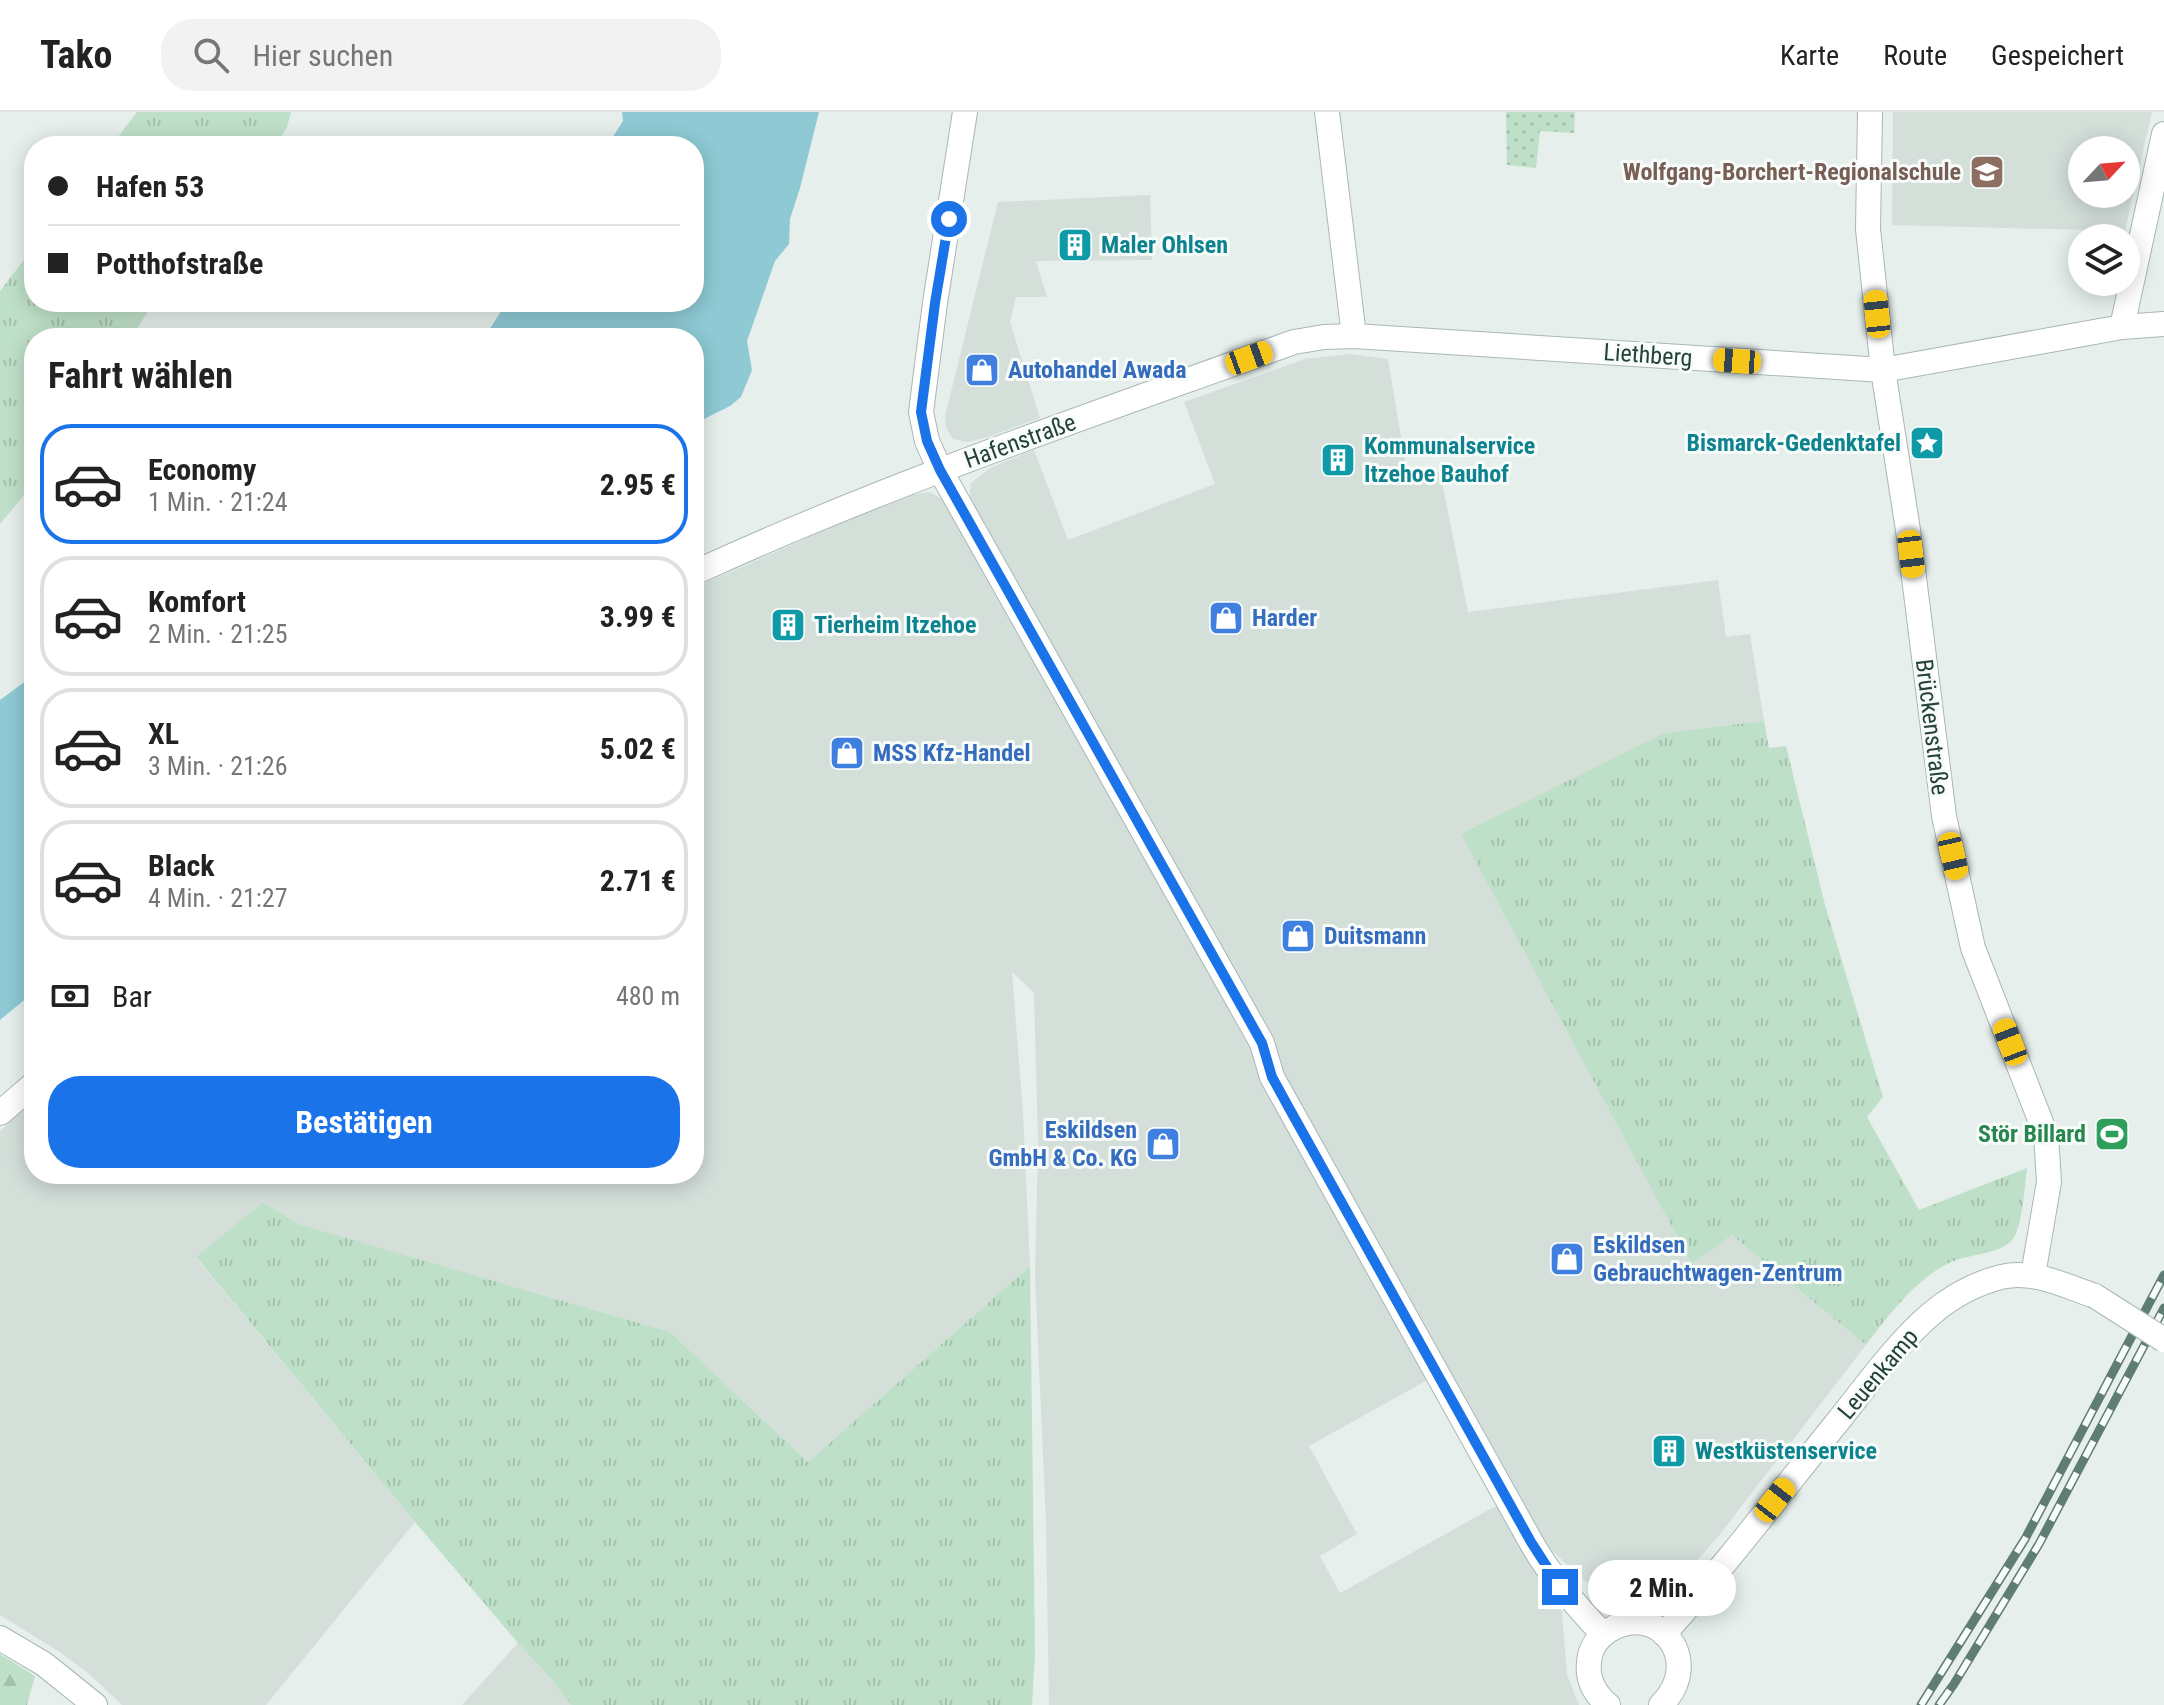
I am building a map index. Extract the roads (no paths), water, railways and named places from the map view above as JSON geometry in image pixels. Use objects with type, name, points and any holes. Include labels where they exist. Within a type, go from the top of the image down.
[{"type":"street","points":[[965,112],[921,412],[927,441],[940,470],[1262,1043],[1272,1077],[1539,1554],[1560,1587],[1603,1634]]},
{"type":"street","points":[[1327,112],[1354,336]]},
{"type":"street","name":"Brückenstraße","points":[[1870,112],[1868,229],[1883,370],[1906,512],[1944,816],[1973,948],[2046,1135],[2049,1182],[2033,1275]]},
{"type":"street","points":[[2122,327],[2164,134]]},
{"type":"street","name":"Liethberg","points":[[1354,336],[1883,370],[2122,327],[2164,324]]},
{"type":"street","name":"Hafenstraße","points":[[704,568],[903,483],[1294,342],[1354,336]]},
{"type":"street","points":[[0,1113],[24,1093]]},
{"type":"street","points":[[2033,1275],[2095,1296],[2164,1340]]},
{"type":"street","name":"Leuenkamp","points":[[1664,1634],[1705,1588],[1870,1383],[1929,1316],[1948,1300],[1981,1283],[2004,1276],[2033,1275]]},
{"type":"street","points":[[1608,1705],[1593,1689],[1588,1666],[1590,1654],[1603,1634],[1617,1625],[1634,1622],[1650,1625],[1664,1634],[1673,1644],[1678,1657],[1677,1684],[1661,1705]]},
{"type":"street","points":[[0,1638],[44,1664],[95,1705]]},
{"type":"water","points":[[622,112],[819,112],[790,219],[789,244],[775,261],[747,341],[752,370],[741,397],[704,419],[704,328],[490,328],[501,312],[704,312],[704,136],[613,136],[623,121]]},
{"type":"water","points":[[24,682],[24,1000],[0,1020],[0,700]]},
{"type":"railway","points":[[1921,1705],[2025,1539],[2164,1275]]},
{"type":"railway","points":[[1939,1705],[2039,1544],[2164,1308]]},
{"type":"place","name":"Wolfgang-Borchert-Regionalschule","points":[[1987,172]]},
{"type":"place","name":"Maler Ohlsen","points":[[1075,245]]},
{"type":"place","name":"Autohandel Awada","points":[[982,370]]},
{"type":"place","name":"Bismarck-Gedenktafel","points":[[1927,443]]},
{"type":"place","name":"Kommunalservice Itzehoe Bauhof","points":[[1338,460]]},
{"type":"place","name":"Harder","points":[[1226,618]]},
{"type":"place","name":"Tierheim Itzehoe","points":[[788,625]]},
{"type":"place","name":"MSS Kfz-Handel","points":[[847,753]]},
{"type":"place","name":"Duitsmann","points":[[1298,936]]},
{"type":"place","name":"Stör Billard","points":[[2112,1134]]},
{"type":"place","name":"Eskildsen GmbH & Co. KG","points":[[1163,1144]]},
{"type":"place","name":"Eskildsen Gebrauchtwagen-Zentrum","points":[[1567,1259]]},
{"type":"place","name":"Westküstenservice","points":[[1669,1451]]}]
